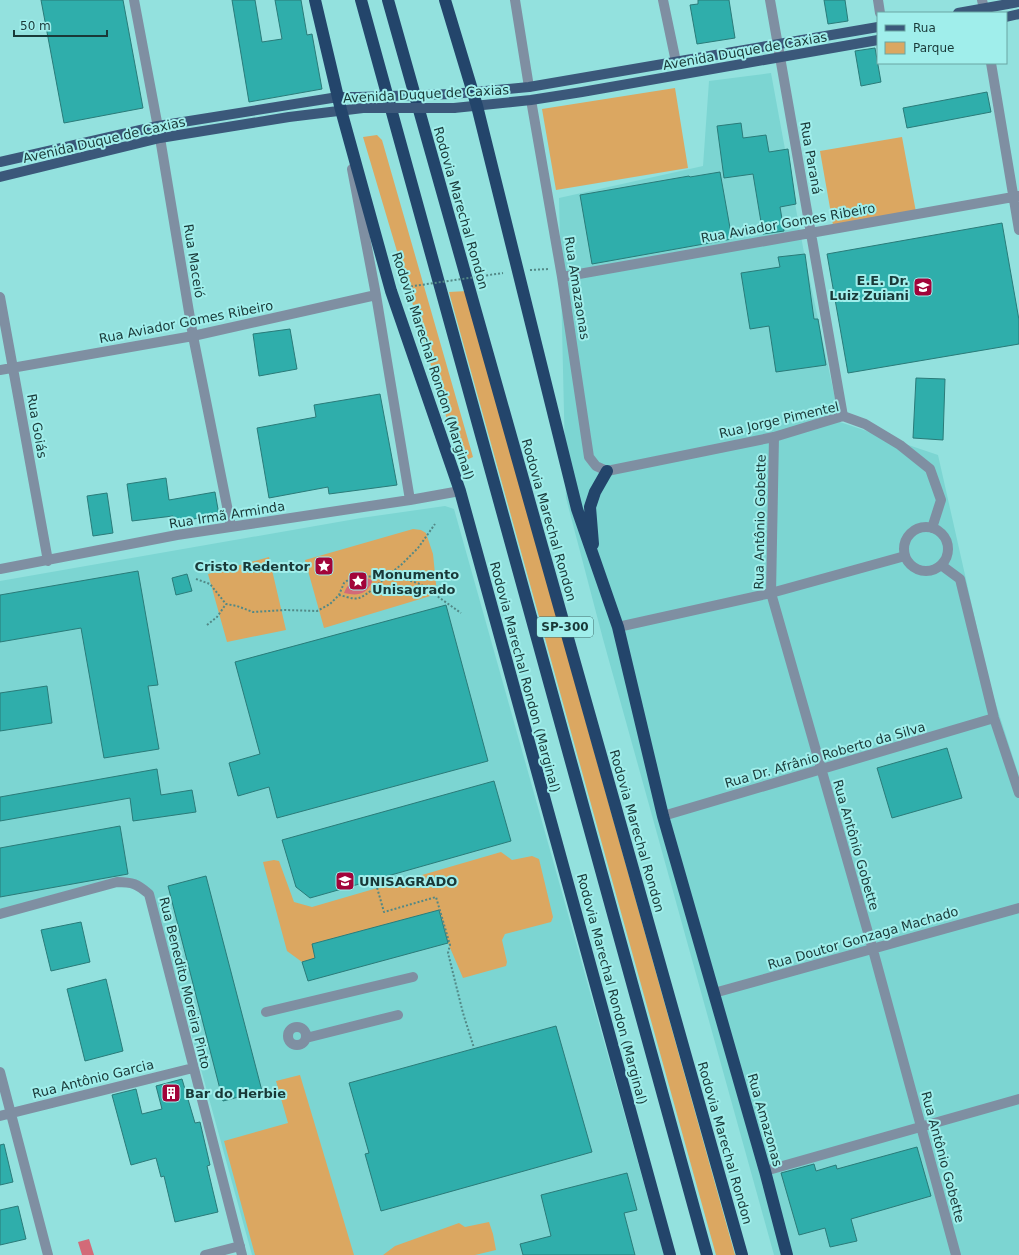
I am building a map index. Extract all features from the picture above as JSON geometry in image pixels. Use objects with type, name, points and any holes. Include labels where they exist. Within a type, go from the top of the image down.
[{"type":"highway","name":"Rodovia Marechal Rondon (Marginal)","points":[[315,0],[341,110],[391,291],[460,491],[670,1255]]},
{"type":"highway","name":"SP-300","points":[[361,0],[707,1255]]},
{"type":"highway","name":"Rodovia Marechal Rondon","points":[[388,0],[742,1255]]},
{"type":"highway","points":[[445,0],[477,106],[577,509],[618,627],[663,816],[714,993]]},
{"type":"highway","points":[[594,561],[590,507],[595,492],[607,471]]},
{"type":"highway","name":"Rua Amazonas","points":[[714,993],[765,1170],[787,1255]]},
{"type":"main road","points":[[961,12],[983,4],[1019,2]]},
{"type":"main road","points":[[1007,17],[1019,14]]},
{"type":"main road","name":"Avenida Duque de Caxias","points":[[0,162],[158,126],[338,97],[452,94],[529,87],[877,27]]},
{"type":"main road","name":"Avenida Duque de Caxias","points":[[0,177],[160,138],[289,117],[363,108],[454,108],[531,100],[781,58],[877,40]]},
{"type":"street","name":"Rua Maceió","points":[[134,0],[158,126],[193,336],[231,526]]},
{"type":"street","points":[[515,0],[529,87]]},
{"type":"street","points":[[663,0],[676,62]]},
{"type":"street","name":"Rua Paraná","points":[[770,0],[843,416]]},
{"type":"street","points":[[878,0],[880,12]]},
{"type":"street","points":[[991,64],[1016,197],[1019,230]]},
{"type":"street","name":"Rua Amazaonas","points":[[531,100],[561,272],[590,457],[596,466],[607,471]]},
{"type":"street","points":[[341,110],[376,295],[410,500]]},
{"type":"street","name":"Rua Aviador Gomes Ribeiro","points":[[561,272],[1016,197]]},
{"type":"street","name":"Rua Aviador Gomes Ribeiro","points":[[0,370],[193,336],[376,295]]},
{"type":"street","name":"Rua Goiás","points":[[0,297],[48,561]]},
{"type":"street","name":"Rua Jorge Pimentel","points":[[607,471],[774,437],[843,416],[865,424],[900,445],[930,469],[941,500],[932,528]]},
{"type":"street","name":"Rua Antônio Gobette","points":[[774,437],[771,593],[820,770],[873,950],[956,1255]]},
{"type":"street","name":"Rua Irmã Arminda","points":[[0,569],[177,535],[410,500],[460,491]]},
{"type":"street","points":[[924,527],[932,528],[939,531],[944,536],[948,551],[946,558],[941,565],[932,570],[922,571],[910,565],[905,556],[904,546],[910,533],[924,527]]},
{"type":"street","points":[[618,627],[771,593],[905,556]]},
{"type":"street","points":[[941,565],[960,579],[994,718],[1019,793]]},
{"type":"street","name":"Rua Dr. Afrânio Roberto da Silva","points":[[663,816],[994,718]]},
{"type":"street","name":"Rua Benedito Moreira Pinto","points":[[0,914],[117,882],[129,882],[138,885],[149,894],[241,1250]]},
{"type":"street","name":"Rua Doutor Gonzaga Machado","points":[[714,993],[873,950],[1019,908]]},
{"type":"street","points":[[266,1012],[413,976]]},
{"type":"street","points":[[306,1038],[398,1015]]},
{"type":"street","name":"Rua Antônio Garcia","points":[[0,1116],[193,1068]]},
{"type":"street","points":[[0,1072],[48,1255]]},
{"type":"street","points":[[765,1170],[1019,1099]]},
{"type":"street","points":[[205,1255],[241,1250]]},
{"type":"path","points":[[407,287],[503,273],[561,272]]},
{"type":"path","points":[[340,595],[350,598],[359,598],[370,591],[401,565],[418,548],[435,524]]},
{"type":"path","points":[[196,579],[210,584],[226,604],[237,606],[253,612],[285,610],[317,611],[330,604],[340,595],[344,583],[352,577],[387,576],[420,584],[461,614]]},
{"type":"path","points":[[207,624],[217,617],[226,604]]},
{"type":"path","points":[[376,884],[384,912],[436,896],[450,945],[448,952],[463,1013],[474,1048]]},
{"type":"shaded area","points":[[771,73],[805,258],[840,422],[938,455],[990,686],[1019,776],[1019,1255],[774,1255],[603,639],[566,498],[559,198],[703,166],[709,81]]},
{"type":"shaded area","name":"UNISAGRADO","points":[[445,506],[454,509],[664,1255],[252,1255],[152,891],[127,879],[0,911],[0,581],[361,518]]},
{"type":"shaded area","points":[[360,578],[372,580],[367,590],[361,594],[344,593],[350,584]]},
{"type":"shaded area","points":[[89,1239],[94,1255],[82,1255],[78,1242]]},
{"type":"green space","points":[[675,88],[688,168],[556,190],[542,109]]},
{"type":"green space","points":[[377,135],[382,140],[473,457],[464,461],[457,453],[363,137]]},
{"type":"green space","points":[[902,137],[916,212],[833,225],[820,151]]},
{"type":"green space","points":[[467,291],[735,1255],[716,1255],[449,292]]},
{"type":"green space","points":[[413,529],[421,530],[426,533],[433,554],[437,594],[324,628],[305,560]]},
{"type":"green space","points":[[269,557],[286,630],[227,642],[208,574]]},
{"type":"green space","points":[[501,852],[512,860],[532,856],[539,859],[553,917],[551,922],[505,934],[502,940],[507,962],[506,966],[463,978],[448,943],[439,910],[312,944],[315,958],[302,962],[287,951],[263,862],[274,860],[279,861],[294,902],[312,907]]},
{"type":"green space","points":[[300,1075],[354,1255],[255,1255],[224,1141],[288,1123],[276,1081]]},
{"type":"green space","points":[[489,1222],[496,1250],[475,1255],[383,1255],[395,1246],[459,1223],[465,1227]]},
{"type":"building","points":[[41,0],[123,0],[143,108],[64,123]]},
{"type":"building","points":[[232,0],[255,0],[262,42],[282,39],[275,0],[301,0],[307,35],[312,34],[322,89],[249,102]]},
{"type":"building","points":[[698,0],[729,0],[735,38],[697,44],[690,5],[698,4]]},
{"type":"building","points":[[824,0],[845,0],[848,21],[828,24]]},
{"type":"building","points":[[875,48],[881,82],[861,86],[855,51]]},
{"type":"building","points":[[987,92],[991,112],[907,128],[903,108]]},
{"type":"building","points":[[741,123],[743,138],[766,135],[769,152],[788,149],[796,204],[780,207],[784,231],[763,234],[753,174],[724,178],[717,126]]},
{"type":"building","points":[[720,172],[732,239],[592,264],[580,195]]},
{"type":"building","name":"E.E. Dr. Luiz Zuiani","points":[[1002,223],[1019,320],[1019,344],[848,373],[827,254]]},
{"type":"building","points":[[805,254],[814,319],[818,319],[826,365],[776,372],[769,326],[750,329],[741,273],[780,267],[778,257]]},
{"type":"building","points":[[290,329],[297,369],[259,376],[253,334]]},
{"type":"building","points":[[916,378],[945,379],[943,440],[913,438]]},
{"type":"building","points":[[380,394],[397,485],[329,494],[328,487],[269,498],[257,428],[316,417],[314,405]]},
{"type":"building","points":[[166,478],[169,500],[215,492],[219,515],[174,522],[173,516],[132,521],[127,484]]},
{"type":"building","points":[[107,493],[113,533],[93,536],[87,496]]},
{"type":"building","points":[[138,571],[158,685],[148,686],[159,749],[104,758],[81,628],[0,642],[0,595]]},
{"type":"building","points":[[187,574],[192,591],[176,595],[172,578]]},
{"type":"building","points":[[446,605],[488,761],[277,818],[269,787],[238,796],[229,763],[260,754],[235,662]]},
{"type":"building","points":[[47,686],[52,723],[0,731],[0,693]]},
{"type":"building","points":[[947,748],[962,798],[892,818],[877,768]]},
{"type":"building","points":[[157,769],[161,795],[192,790],[196,812],[133,821],[130,798],[0,821],[0,797]]},
{"type":"building","points":[[494,781],[511,841],[310,898],[296,887],[282,840]]},
{"type":"building","points":[[120,826],[128,874],[0,897],[0,848]]},
{"type":"building","points":[[206,876],[262,1091],[223,1101],[168,886]]},
{"type":"building","points":[[439,910],[448,943],[308,981],[302,962],[315,958],[312,944]]},
{"type":"building","points":[[81,922],[90,962],[51,971],[41,930]]},
{"type":"building","points":[[106,979],[123,1051],[85,1061],[67,989]]},
{"type":"building","points":[[556,1026],[592,1152],[381,1211],[365,1154],[369,1153],[349,1083]]},
{"type":"building","points":[[182,1079],[195,1123],[200,1122],[210,1165],[207,1166],[218,1212],[175,1222],[164,1176],[161,1177],[156,1158],[131,1165],[112,1095],[136,1089],[142,1114],[162,1109],[156,1086]]},
{"type":"building","points":[[4,1144],[13,1182],[0,1185],[0,1145]]},
{"type":"building","points":[[917,1147],[931,1196],[851,1219],[857,1241],[830,1247],[825,1228],[799,1235],[781,1173],[814,1164],[816,1171],[836,1165],[837,1169]]},
{"type":"building","points":[[627,1173],[637,1210],[624,1213],[635,1255],[523,1255],[520,1244],[551,1236],[541,1195]]},
{"type":"building","points":[[18,1206],[26,1239],[0,1245],[0,1210]]},
{"type":"place","name":"E.E. Dr. Luiz Zuiani","points":[[923,287]]},
{"type":"place","name":"Cristo Redentor","points":[[324,566]]},
{"type":"place","name":"Monumento Unisagrado","points":[[358,581]]},
{"type":"place","name":"UNISAGRADO","points":[[345,881]]},
{"type":"place","name":"Bar do Herbie","points":[[171,1093]]}]
